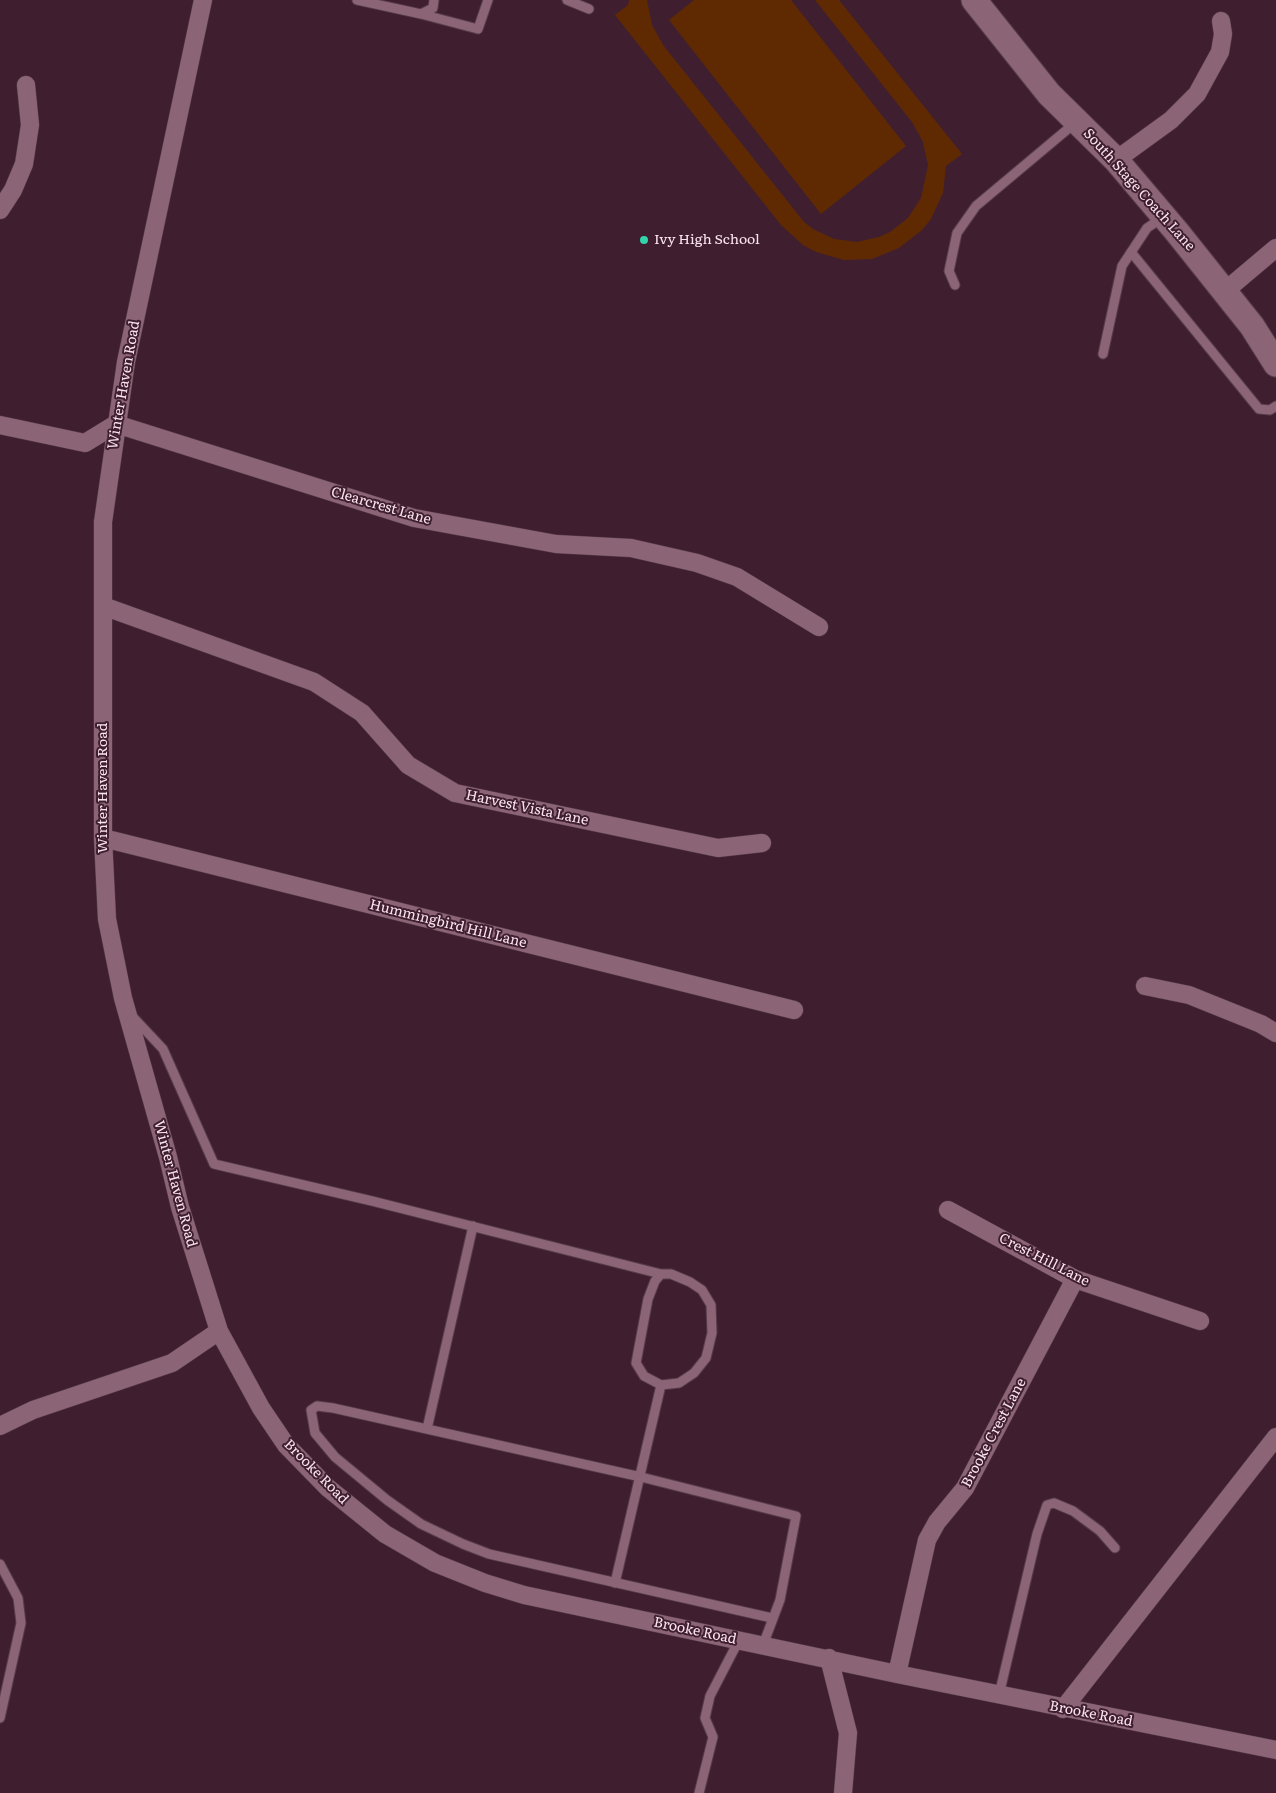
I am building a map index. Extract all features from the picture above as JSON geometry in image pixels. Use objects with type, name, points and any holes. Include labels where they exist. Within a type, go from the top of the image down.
[{"type":"main road","name":"South Stage Coach Lane","points":[[974,0],[1049,94],[1116,160],[1226,291],[1252,326],[1276,364]]},
{"type":"street","name":"Winter Haven Road","points":[[203,0],[126,362],[103,522],[103,838],[107,919],[127,1010],[180,1207],[219,1331]]},
{"type":"street","points":[[1116,160],[1171,120],[1198,94],[1220,52],[1223,34],[1221,21]]},
{"type":"street","points":[[0,210],[24,164],[30,125],[26,85]]},
{"type":"street","points":[[1226,291],[1276,248]]},
{"type":"street","points":[[0,425],[85,443],[116,424]]},
{"type":"street","name":"Clearcrest Lane","points":[[116,424],[414,518],[556,544],[631,548],[697,563],[736,577],[819,627]]},
{"type":"street","name":"Harvest Vista Lane","points":[[103,606],[314,682],[362,714],[408,764],[455,794],[718,848],[762,843]]},
{"type":"street","name":"Hummingbird Hill Lane","points":[[103,838],[794,1010]]},
{"type":"street","points":[[1144,986],[1189,995],[1261,1024],[1276,1033]]},
{"type":"street","name":"Crest Hill Lane","points":[[948,1210],[1075,1280],[1200,1321]]},
{"type":"street","name":"Brooke Crest Lane","points":[[897,1674],[927,1540],[937,1522],[965,1488],[1075,1280]]},
{"type":"street","points":[[0,1426],[33,1410],[172,1363],[219,1331]]},
{"type":"street","name":"Brooke Road","points":[[219,1331],[262,1408],[286,1445],[328,1488],[384,1534],[435,1562],[485,1583],[524,1594],[897,1674],[1276,1750]]},
{"type":"street","points":[[1063,1708],[1276,1437]]},
{"type":"street","points":[[829,1658],[848,1733],[843,1793]]},
{"type":"lane","points":[[357,0],[478,29],[488,0]]},
{"type":"lane","points":[[421,14],[433,8],[434,0]]},
{"type":"lane","points":[[567,0],[589,9]]},
{"type":"lane","points":[[955,285],[949,271],[957,233],[976,206],[1077,121]]},
{"type":"lane","points":[[1103,354],[1122,266],[1147,228],[1164,217]]},
{"type":"lane","points":[[1131,252],[1259,409],[1270,410],[1276,406]]},
{"type":"lane","points":[[127,1010],[163,1049],[214,1164],[678,1277],[702,1290],[711,1305],[712,1334],[706,1358],[694,1373],[680,1383],[661,1385],[644,1376],[636,1363],[648,1299],[654,1281],[661,1274]]},
{"type":"lane","points":[[427,1429],[473,1226]]},
{"type":"lane","points":[[615,1583],[661,1385]]},
{"type":"lane","points":[[763,1645],[780,1600],[796,1516],[641,1477],[333,1408],[317,1406],[311,1410],[310,1414],[315,1433],[335,1457],[387,1500],[421,1524],[463,1544],[488,1554],[772,1618]]},
{"type":"lane","points":[[999,1695],[1037,1534],[1047,1505],[1054,1503],[1073,1511],[1100,1531],[1115,1548]]},
{"type":"lane","points":[[0,1564],[18,1598],[21,1623],[0,1718]]},
{"type":"lane","points":[[699,1793],[713,1737],[705,1718],[710,1696],[739,1640]]},
{"type":"shaded area","points":[[629,0],[647,0],[652,25],[663,45],[804,222],[813,229],[834,239],[857,242],[879,237],[890,232],[908,218],[921,198],[928,165],[923,142],[912,122],[815,0],[839,0],[962,154],[946,166],[943,193],[931,219],[922,230],[899,248],[872,259],[844,260],[816,252],[803,245],[781,225],[615,15],[628,5]]},
{"type":"shaded area","points":[[694,0],[791,0],[906,146],[821,214],[669,20]]},
{"type":"place","name":"Ivy High School","points":[[644,240]]}]
